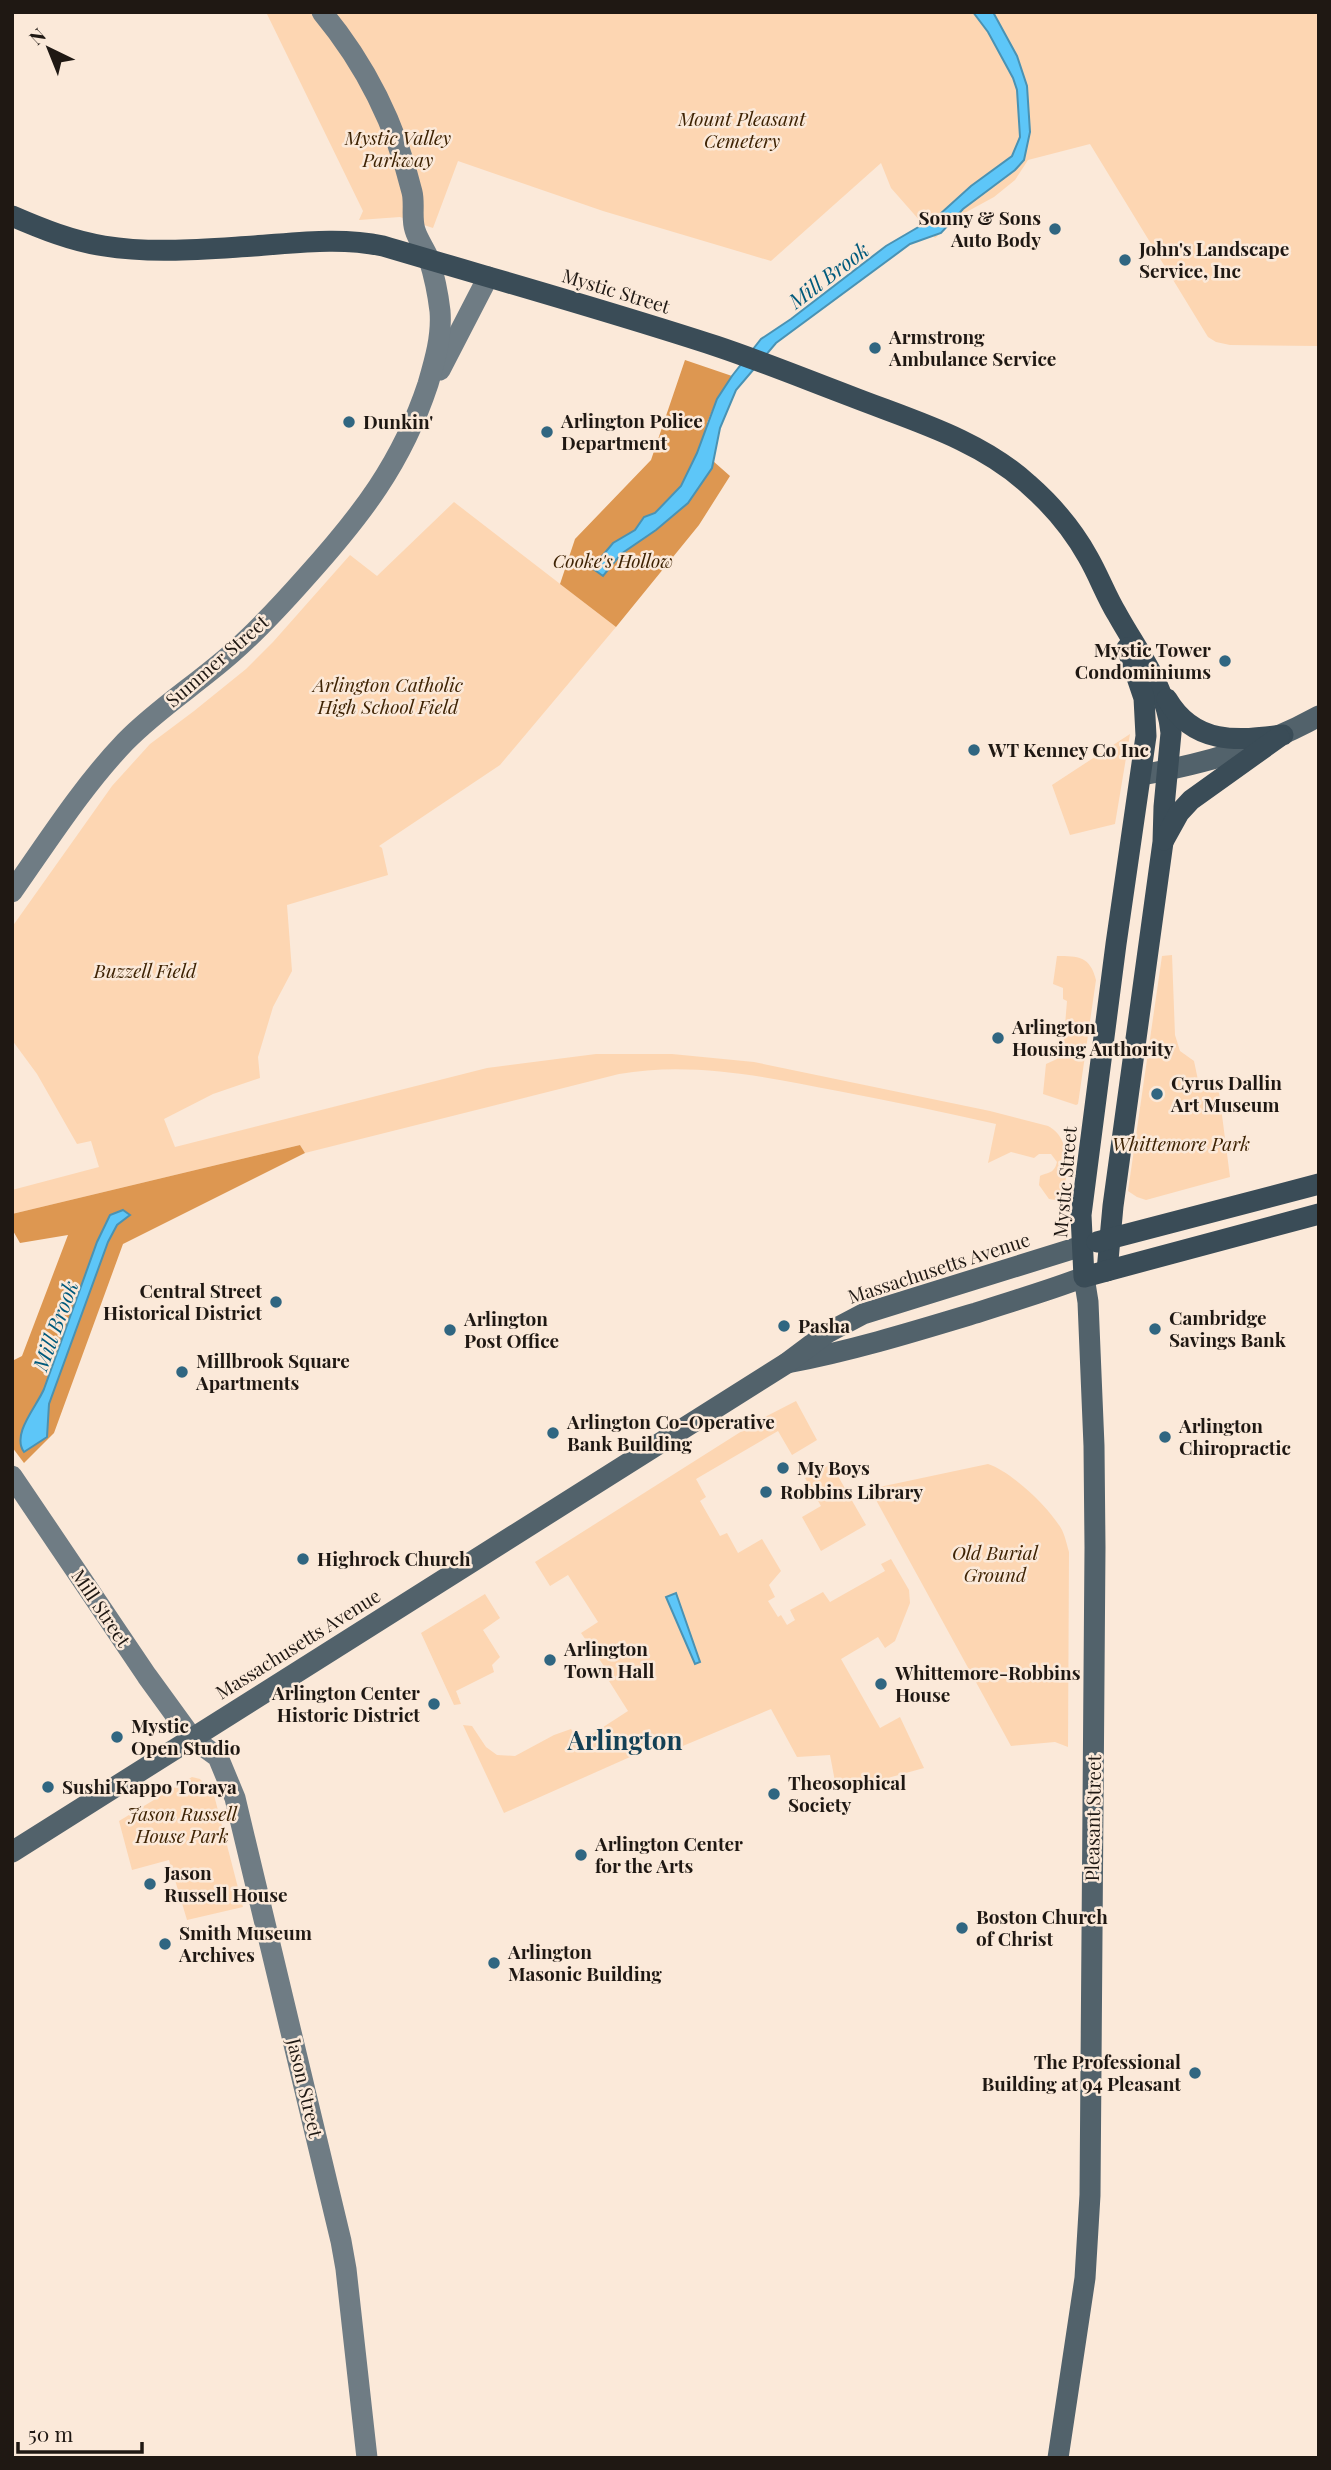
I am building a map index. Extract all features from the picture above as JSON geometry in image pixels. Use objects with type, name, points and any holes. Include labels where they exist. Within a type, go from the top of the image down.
[{"type":"highway","name":"Mystic Street","points":[[12,216],[80,241],[126,249],[170,251],[351,241],[429,258],[453,268],[769,365],[954,437],[1010,469],[1028,484],[1068,527],[1089,559],[1116,613],[1150,670],[1168,710],[1170,722],[1163,842],[1148,940],[1107,1271]]},
{"type":"highway","name":"Mystic Street","points":[[1084,1277],[1081,1215],[1146,737],[1144,698],[1116,613]]},
{"type":"highway","points":[[1150,670],[1179,715],[1205,732],[1226,740],[1283,735]]},
{"type":"highway","points":[[1163,842],[1179,813],[1191,800],[1283,735]]},
{"type":"highway","points":[[1116,944],[1148,940]]},
{"type":"highway","name":"Massachusetts Avenue","points":[[1082,1246],[1319,1184]]},
{"type":"highway","name":"Massachusetts Avenue","points":[[1084,1277],[1319,1214]]},
{"type":"main road","points":[[322,12],[356,56],[387,116],[413,196],[414,228],[429,258]]},
{"type":"main road","name":"Summer Street","points":[[412,425],[433,368],[439,334],[440,310],[429,258]]},
{"type":"main road","name":"Summer Street","points":[[12,892],[78,799],[125,743],[250,636],[295,590],[355,520],[386,478],[488,277]]},
{"type":"main road","points":[[1142,775],[1227,757],[1283,735],[1319,716]]},
{"type":"main road","name":"Massachusetts Avenue","points":[[12,1852],[787,1363],[827,1333],[863,1314],[1082,1246]]},
{"type":"main road","name":"Mystic Street","points":[[1088,1302],[1107,1271]]},
{"type":"main road","name":"Massachusetts Avenue","points":[[787,1363],[907,1334],[1084,1277]]},
{"type":"main road","name":"Mystic Street","points":[[1084,1277],[1088,1302]]},
{"type":"main road","name":"Pleasant Street","points":[[1058,2458],[1085,2278],[1090,2195],[1095,1547],[1088,1302]]},
{"type":"main road","name":"Mill Street","points":[[12,1476],[192,1738]]},
{"type":"main road","name":"Jason Street","points":[[192,1738],[218,1757],[235,1797],[279,1976],[345,2260],[367,2458]]},
{"type":"green space","name":"Mount Pleasant Cemetery","points":[[266,12],[1319,12],[1319,346],[1230,345],[1208,337],[1090,144],[1028,160],[1015,180],[994,197],[961,215],[935,238],[891,188],[881,163],[771,261],[603,211],[458,161],[433,228],[400,217],[359,220],[363,211]]},
{"type":"green space","name":"Cooke's Hollow","points":[[685,360],[732,376],[717,399],[707,423],[713,461],[730,476],[699,525],[616,627],[560,584],[575,539],[651,460]]},
{"type":"green space","points":[[454,502],[616,627],[500,765],[379,846],[382,848],[388,875],[287,905],[292,971],[273,1007],[258,1057],[260,1078],[213,1094],[164,1119],[175,1147],[487,1068],[596,1054],[672,1054],[754,1062],[990,1111],[1048,1126],[1062,1140],[1065,1149],[1063,1201],[1049,1199],[1039,1185],[1040,1176],[1056,1166],[1057,1162],[1051,1154],[1039,1154],[1034,1158],[1011,1152],[988,1163],[996,1124],[784,1081],[729,1072],[674,1069],[619,1074],[305,1153],[300,1145],[12,1214],[12,1190],[99,1167],[91,1141],[77,1144],[37,1074],[12,1040],[12,927],[112,786],[150,744],[246,669],[350,555],[377,576]]},
{"type":"green space","points":[[1130,734],[1115,824],[1070,835],[1052,785]]},
{"type":"green space","name":"Whittemore Park","points":[[1172,955],[1175,1035],[1180,1051],[1194,1061],[1198,1080],[1219,1092],[1230,1177],[1146,1200],[1128,1191],[1162,956]]},
{"type":"green space","points":[[1057,956],[1071,956],[1087,962],[1096,980],[1076,1105],[1043,1094],[1046,1064],[1057,1059],[1064,1038],[1067,1001],[1063,999],[1063,988],[1053,984]]},
{"type":"green space","points":[[300,1145],[305,1153],[123,1244],[54,1433],[24,1463],[12,1447],[12,1361],[22,1356],[68,1235],[20,1243],[12,1229],[12,1214]]},
{"type":"green space","points":[[796,1401],[817,1440],[792,1455],[778,1431],[696,1479],[706,1497],[700,1501],[720,1536],[727,1533],[738,1553],[762,1539],[781,1571],[769,1585],[775,1597],[768,1601],[787,1625],[795,1620],[790,1610],[823,1592],[830,1602],[885,1571],[881,1564],[891,1559],[909,1590],[910,1603],[895,1641],[885,1648],[878,1637],[841,1659],[880,1728],[900,1717],[924,1768],[837,1792],[830,1755],[797,1757],[771,1709],[678,1748],[648,1749],[504,1813],[463,1725],[472,1726],[486,1747],[497,1755],[515,1756],[571,1729],[580,1742],[628,1711],[609,1681],[613,1679],[581,1633],[598,1622],[568,1575],[550,1586],[535,1562],[761,1419]]},
{"type":"green space","points":[[831,1464],[866,1525],[821,1551],[802,1517],[821,1506],[805,1478]]},
{"type":"green space","name":"Old Burial Ground","points":[[988,1464],[1019,1483],[1040,1502],[1062,1530],[1066,1541],[1069,1552],[1068,1747],[1055,1742],[1011,1746],[870,1489]]},
{"type":"green space","points":[[485,1594],[500,1618],[483,1630],[500,1657],[492,1665],[494,1672],[456,1691],[461,1704],[454,1705],[421,1633]]},
{"type":"green space","name":"Jason Russell House Park","points":[[192,1777],[200,1779],[214,1795],[243,1907],[187,1920],[169,1860],[132,1870],[119,1821]]},
{"type":"water","points":[[973,12],[993,12],[1017,56],[1027,86],[1030,132],[1024,160],[1015,170],[963,209],[941,233],[910,244],[776,343],[736,390],[720,428],[712,468],[688,503],[656,530],[621,554],[603,576],[592,568],[613,543],[635,530],[644,517],[655,513],[681,486],[697,453],[717,399],[761,339],[886,246],[939,215],[971,186],[1012,156],[1020,137],[1017,90],[988,32]]},
{"type":"water","points":[[123,1210],[130,1215],[117,1225],[108,1242],[49,1404],[47,1437],[24,1452],[21,1437],[26,1420],[44,1389],[97,1242],[110,1215]]},
{"type":"water","points":[[676,1593],[700,1662],[695,1664],[666,1597]]},
{"type":"place","name":"Sonny & Sons Auto Body","points":[[1055,229]]},
{"type":"place","name":"John's Landscape Service, Inc","points":[[1125,260]]},
{"type":"place","name":"Armstrong Ambulance Service","points":[[875,348]]},
{"type":"place","name":"Dunkin'","points":[[349,422]]},
{"type":"place","name":"Arlington Police Department","points":[[547,432]]},
{"type":"place","name":"Mystic Tower Condominiums","points":[[1225,661]]},
{"type":"place","name":"WT Kenney Co Inc","points":[[974,750]]},
{"type":"place","name":"Arlington Housing Authority","points":[[998,1038]]},
{"type":"place","name":"Cyrus Dallin Art Museum","points":[[1157,1094]]},
{"type":"place","name":"Central Street Historical District","points":[[276,1302]]},
{"type":"place","name":"Pasha","points":[[784,1326]]},
{"type":"place","name":"Cambridge Savings Bank","points":[[1155,1329]]},
{"type":"place","name":"Arlington Post Office","points":[[450,1330]]},
{"type":"place","name":"Millbrook Square Apartments","points":[[182,1372]]},
{"type":"place","name":"Arlington Co-Operative Bank Building","points":[[553,1433]]},
{"type":"place","name":"Arlington Chiropractic","points":[[1165,1437]]},
{"type":"place","name":"My Boys","points":[[783,1468]]},
{"type":"place","name":"Robbins Library","points":[[766,1492]]},
{"type":"place","name":"Highrock Church","points":[[303,1559]]},
{"type":"place","name":"Arlington Town Hall","points":[[550,1660]]},
{"type":"place","name":"Whittemore-Robbins House","points":[[881,1684]]},
{"type":"place","name":"Arlington Center Historic District","points":[[434,1704]]},
{"type":"place","name":"Mystic Open Studio","points":[[117,1737]]},
{"type":"place","name":"Sushi Kappo Toraya","points":[[48,1787]]},
{"type":"place","name":"Theosophical Society","points":[[774,1794]]},
{"type":"place","name":"Arlington Center for the Arts","points":[[581,1855]]},
{"type":"place","name":"Jason Russell House","points":[[150,1884]]},
{"type":"place","name":"Boston Church of Christ","points":[[962,1928]]},
{"type":"place","name":"Smith Museum Archives","points":[[165,1944]]},
{"type":"place","name":"Arlington Masonic Building","points":[[494,1963]]},
{"type":"place","name":"The Professional Building at 94 Pleasant","points":[[1195,2073]]},
{"type":"district","name":"Arlington","points":[[625,1741]]},
{"type":"park label","name":"Mystic Valley Parkway","points":[[398,149]]},
{"type":"park label","name":"Arlington Catholic High School Field","points":[[388,696]]},
{"type":"park label","name":"Buzzell Field","points":[[145,971]]},
{"type":"water label","name":"Mill Brook","points":[[829,276]]},
{"type":"water label","name":"Mill Brook","points":[[56,1326]]}]
